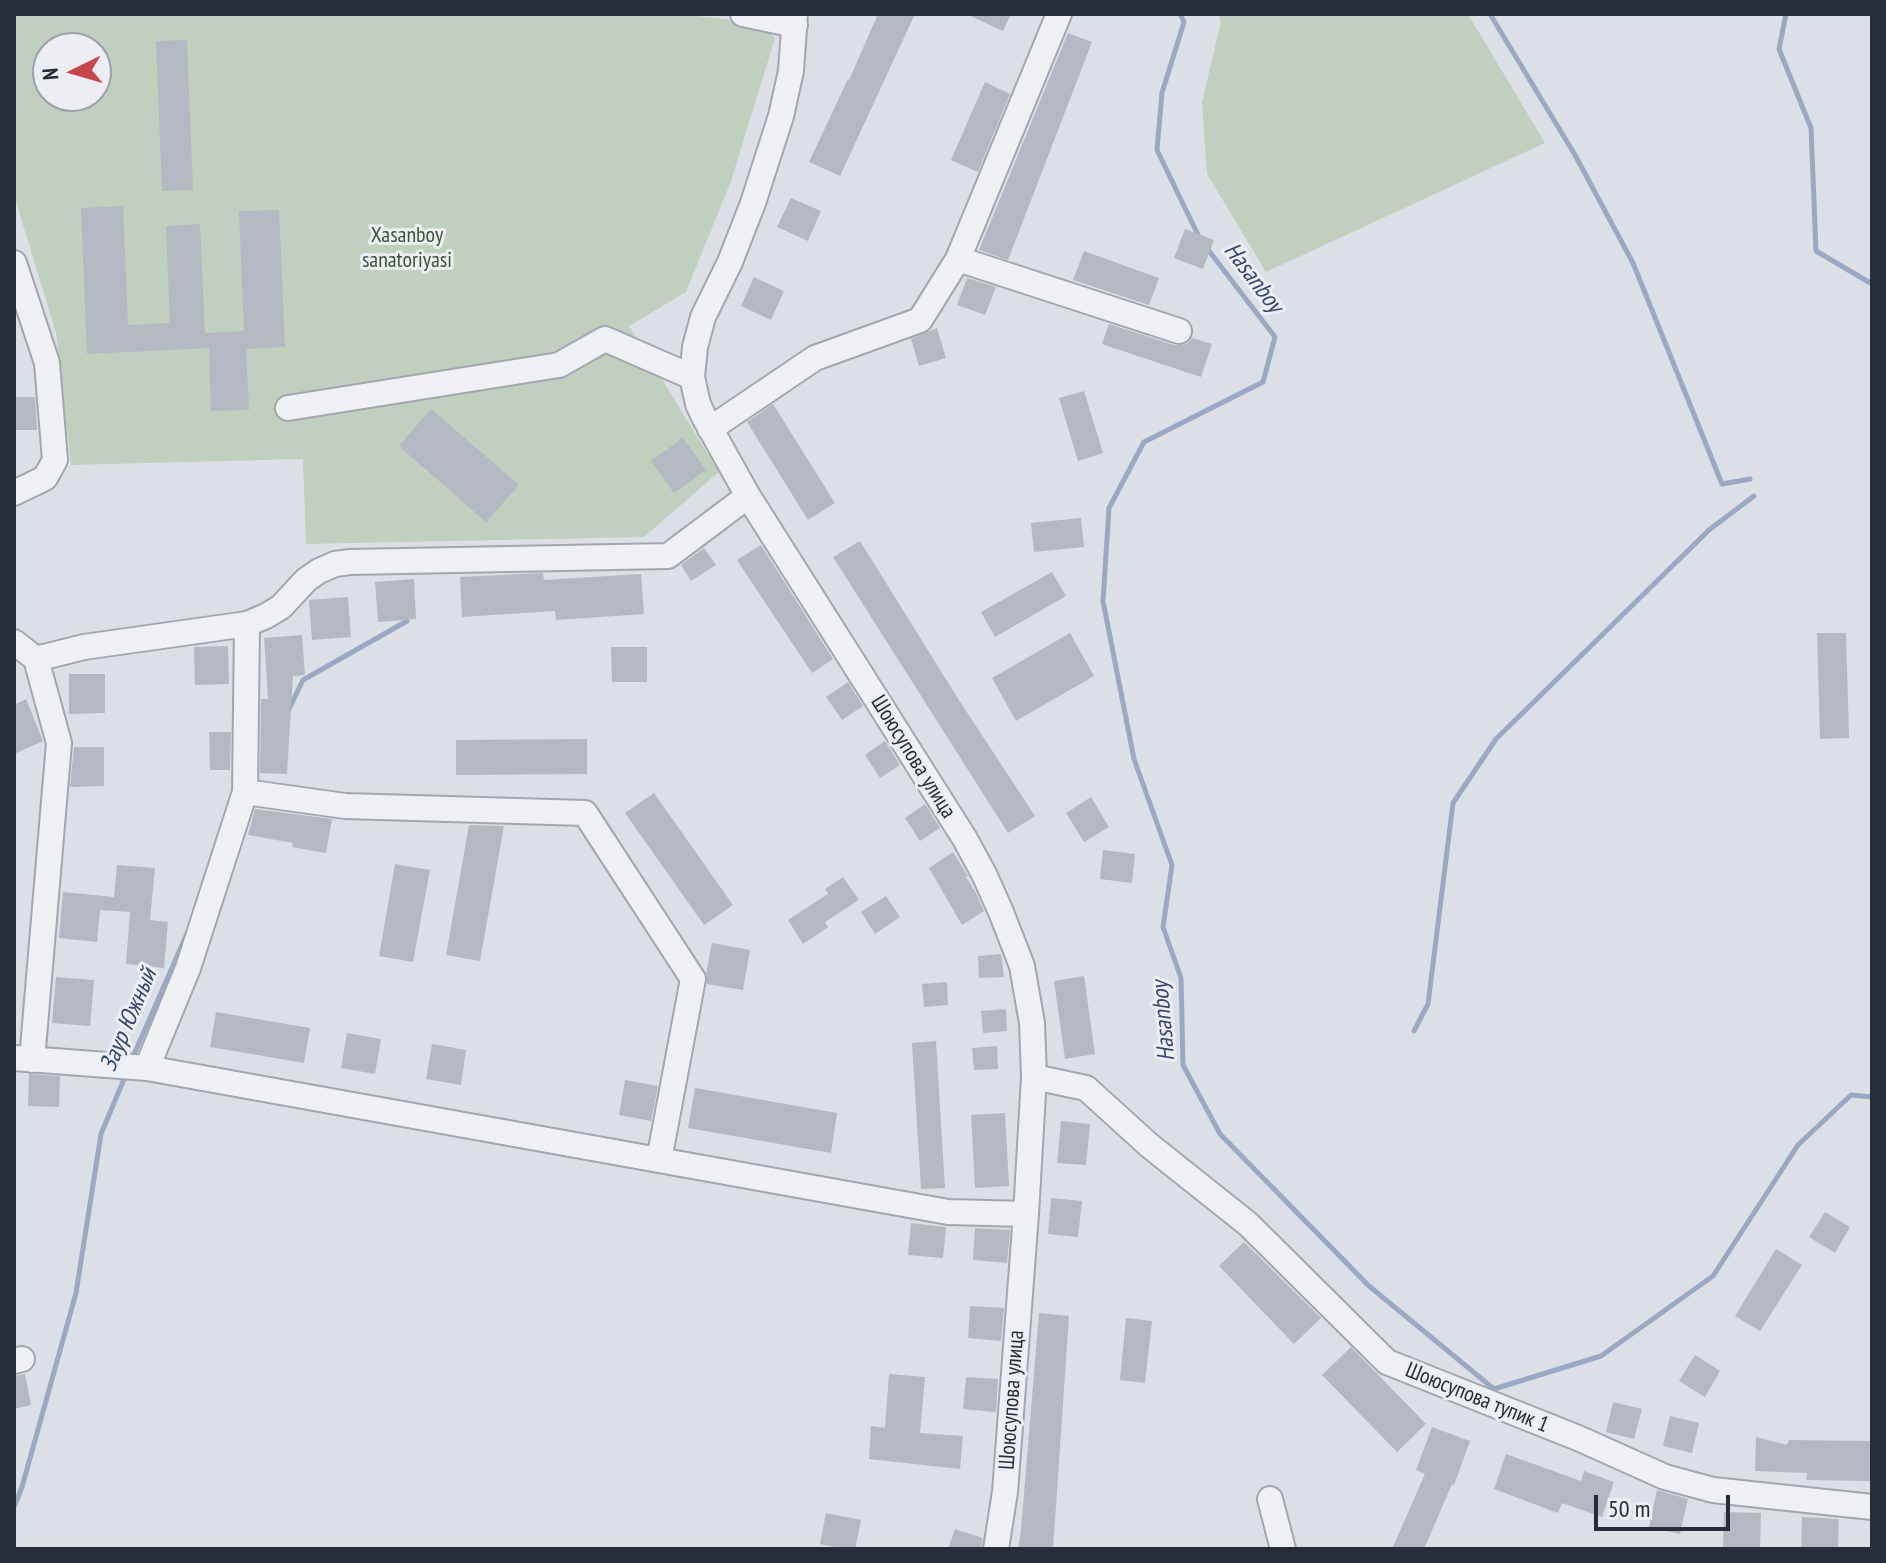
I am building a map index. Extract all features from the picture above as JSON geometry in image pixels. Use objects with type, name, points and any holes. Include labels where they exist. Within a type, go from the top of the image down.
[{"type":"street","points":[[743,14],[795,19]]},
{"type":"street","points":[[710,429],[815,358],[920,320],[958,259],[1059,14]]},
{"type":"street","name":"Шоюсупова улица","points":[[795,19],[791,71],[781,116],[753,203],[730,262],[703,317],[695,347],[692,377],[698,404],[748,496],[965,839],[984,874],[1022,966],[1032,1023],[1034,1077],[1005,1492],[996,1549]]},
{"type":"street","points":[[958,259],[1179,331]]},
{"type":"street","points":[[14,263],[47,363],[55,460],[45,478],[14,493]]},
{"type":"street","points":[[288,408],[559,365],[605,339],[692,377]]},
{"type":"street","points":[[36,659],[84,647],[247,624],[281,607],[306,580],[335,564],[668,556],[748,496]]},
{"type":"street","points":[[147,1068],[188,968],[245,792],[247,624]]},
{"type":"street","points":[[14,642],[36,659],[59,743],[23,1059],[147,1068],[948,1212],[1026,1214]]},
{"type":"street","points":[[245,792],[345,806],[585,813],[693,979],[659,1160]]},
{"type":"street","name":"Шоюсупова тупик 1","points":[[1034,1077],[1086,1088],[1150,1146],[1248,1224],[1387,1362],[1578,1438],[1665,1477],[1713,1490],[1872,1507]]},
{"type":"street","points":[[1270,1499],[1283,1549]]},
{"type":"green space","name":"Xasanboy sanatoriyasi","points":[[14,14],[679,14],[758,23],[775,38],[731,181],[686,292],[629,326],[719,472],[644,537],[306,544],[303,459],[71,465],[56,333],[14,195]]},
{"type":"green space","points":[[1218,14],[1468,14],[1545,143],[1266,272],[1207,174],[1202,103],[1221,21]]},
{"type":"building","points":[[878,14],[915,14],[840,176],[809,162]]},
{"type":"building","points":[[966,14],[1011,14],[1003,31]]},
{"type":"building","points":[[1068,33],[1092,42],[1008,260],[979,250]]},
{"type":"building","points":[[187,40],[193,190],[162,191],[156,41]]},
{"type":"building","points":[[985,82],[1010,94],[978,172],[951,160]]},
{"type":"building","points":[[791,198],[821,211],[808,241],[777,227]]},
{"type":"building","points":[[123,206],[128,325],[170,323],[166,226],[200,224],[205,333],[244,331],[239,211],[279,210],[285,347],[246,349],[249,410],[211,411],[209,348],[87,354],[81,208]]},
{"type":"building","points":[[1185,229],[1214,240],[1203,269],[1174,258]]},
{"type":"building","points":[[1084,251],[1159,278],[1149,305],[1073,280]]},
{"type":"building","points":[[754,277],[784,291],[771,320],[741,306]]},
{"type":"building","points":[[967,278],[996,287],[985,315],[957,305]]},
{"type":"building","points":[[1109,324],[1174,345],[1183,345],[1192,338],[1212,344],[1201,377],[1102,344]]},
{"type":"building","points":[[937,328],[946,358],[919,366],[911,339]]},
{"type":"building","points":[[1084,391],[1103,453],[1078,461],[1059,398]]},
{"type":"building","points":[[14,397],[35,397],[37,430],[14,430]]},
{"type":"building","points":[[773,404],[835,503],[808,520],[747,422]]},
{"type":"building","points":[[431,409],[519,485],[486,522],[399,446]]},
{"type":"building","points":[[683,438],[706,470],[674,493],[651,461]]},
{"type":"building","points":[[1081,518],[1084,547],[1034,552],[1031,523]]},
{"type":"building","points":[[860,541],[1035,816],[1008,833],[833,557]]},
{"type":"building","points":[[761,545],[833,659],[812,673],[737,560]]},
{"type":"building","points":[[704,548],[716,565],[691,581],[681,565]]},
{"type":"building","points":[[1052,572],[1066,596],[995,637],[981,612]]},
{"type":"building","points":[[543,573],[544,580],[641,574],[644,614],[556,620],[555,611],[462,617],[460,577]]},
{"type":"building","points":[[414,579],[416,619],[378,622],[375,582]]},
{"type":"building","points":[[348,597],[351,637],[312,640],[309,600]]},
{"type":"building","points":[[1070,633],[1094,676],[1016,721],[992,678]]},
{"type":"building","points":[[1817,633],[1846,633],[1849,738],[1820,739]]},
{"type":"building","points":[[302,635],[305,675],[293,676],[287,774],[260,773],[261,699],[268,699],[264,638]]},
{"type":"building","points":[[228,646],[229,684],[195,685],[194,647]]},
{"type":"building","points":[[611,647],[647,647],[647,682],[612,682]]},
{"type":"building","points":[[69,674],[105,674],[105,713],[69,714]]},
{"type":"building","points":[[848,682],[863,706],[842,720],[826,697]]},
{"type":"building","points":[[26,699],[43,741],[14,754],[14,705]]},
{"type":"building","points":[[209,732],[231,732],[230,770],[210,770]]},
{"type":"building","points":[[587,739],[587,774],[456,775],[456,740]]},
{"type":"building","points":[[885,741],[900,765],[880,778],[865,755]]},
{"type":"building","points":[[74,747],[104,747],[104,786],[70,787]]},
{"type":"building","points":[[654,793],[733,905],[704,925],[625,813]]},
{"type":"building","points":[[1091,797],[1109,827],[1084,842],[1066,813]]},
{"type":"building","points":[[925,804],[940,828],[920,841],[905,818]]},
{"type":"building","points":[[255,809],[332,819],[326,853],[248,835]]},
{"type":"building","points":[[469,825],[504,826],[480,961],[446,955]]},
{"type":"building","points":[[1103,850],[1135,854],[1132,883],[1100,879]]},
{"type":"building","points":[[953,852],[984,911],[962,925],[929,868]]},
{"type":"building","points":[[395,864],[430,870],[413,962],[379,956]]},
{"type":"building","points":[[117,865],[155,868],[150,920],[168,922],[164,968],[126,964],[130,912],[100,910],[97,942],[59,938],[63,892],[114,897]]},
{"type":"building","points":[[843,877],[859,900],[825,922],[828,927],[803,944],[788,920],[828,894],[825,889]]},
{"type":"building","points":[[886,896],[900,917],[875,934],[861,912]]},
{"type":"building","points":[[712,943],[750,950],[743,990],[707,984]]},
{"type":"building","points":[[1001,954],[1004,977],[979,978],[978,956]]},
{"type":"building","points":[[1084,976],[1095,1054],[1065,1059],[1054,981]]},
{"type":"building","points":[[56,977],[94,980],[90,1026],[52,1023]]},
{"type":"building","points":[[947,982],[948,1005],[924,1007],[922,984]]},
{"type":"building","points":[[1006,1009],[1007,1031],[983,1033],[981,1011]]},
{"type":"building","points":[[216,1012],[310,1028],[304,1063],[210,1047]]},
{"type":"building","points":[[347,1033],[381,1039],[375,1074],[341,1068]]},
{"type":"building","points":[[936,1041],[945,1188],[921,1189],[912,1043]]},
{"type":"building","points":[[432,1044],[466,1050],[461,1085],[426,1079]]},
{"type":"building","points":[[997,1046],[998,1069],[974,1070],[972,1048]]},
{"type":"building","points":[[29,1074],[60,1076],[59,1107],[28,1106]]},
{"type":"building","points":[[625,1080],[658,1086],[651,1121],[619,1115]]},
{"type":"building","points":[[695,1088],[837,1113],[831,1153],[688,1128]]},
{"type":"building","points":[[1005,1113],[1009,1186],[975,1188],[971,1115]]},
{"type":"building","points":[[1061,1121],[1090,1124],[1086,1165],[1057,1163]]},
{"type":"building","points":[[1051,1198],[1082,1201],[1078,1237],[1048,1234]]},
{"type":"building","points":[[1825,1212],[1850,1227],[1835,1253],[1809,1237]]},
{"type":"building","points":[[911,1223],[946,1227],[943,1258],[908,1255]]},
{"type":"building","points":[[975,1228],[1010,1230],[1007,1263],[973,1260]]},
{"type":"building","points":[[1244,1242],[1321,1318],[1294,1344],[1219,1266]]},
{"type":"building","points":[[1776,1249],[1802,1265],[1760,1331],[1735,1316]]},
{"type":"building","points":[[970,1306],[1004,1308],[1001,1341],[968,1338]]},
{"type":"building","points":[[1039,1313],[1069,1316],[1053,1549],[1018,1549],[1021,1530]]},
{"type":"building","points":[[1126,1318],[1152,1321],[1145,1383],[1120,1380]]},
{"type":"building","points":[[1351,1347],[1426,1424],[1397,1452],[1322,1375]]},
{"type":"building","points":[[1695,1355],[1720,1371],[1705,1397],[1679,1381]]},
{"type":"building","points":[[25,1374],[31,1405],[14,1409],[14,1376]]},
{"type":"building","points":[[889,1374],[925,1377],[920,1433],[963,1436],[960,1469],[869,1459],[871,1426],[885,1428]]},
{"type":"building","points":[[966,1377],[998,1379],[996,1412],[963,1409]]},
{"type":"building","points":[[1613,1402],[1642,1409],[1634,1439],[1606,1432]]},
{"type":"building","points":[[1670,1416],[1699,1423],[1692,1453],[1663,1446]]},
{"type":"building","points":[[1432,1427],[1470,1441],[1454,1485],[1424,1549],[1392,1549],[1425,1474],[1416,1470]]},
{"type":"building","points":[[1756,1437],[1787,1445],[1789,1440],[1872,1441],[1872,1481],[1806,1480],[1807,1473],[1755,1471]]},
{"type":"building","points":[[1506,1454],[1581,1481],[1584,1471],[1614,1482],[1602,1517],[1562,1503],[1558,1513],[1494,1489]]},
{"type":"building","points":[[1657,1490],[1688,1499],[1680,1534],[1649,1527]]},
{"type":"building","points":[[1724,1512],[1761,1513],[1760,1549],[1723,1549]]},
{"type":"building","points":[[826,1513],[861,1520],[855,1549],[820,1544]]},
{"type":"building","points":[[1802,1517],[1839,1519],[1838,1549],[1801,1549]]},
{"type":"building","points":[[955,1529],[983,1538],[981,1549],[948,1549]]},
{"type":"waterway","name":"Hasanboy","points":[[1180,14],[1184,22],[1162,93],[1157,150],[1200,239]]},
{"type":"waterway","points":[[1490,14],[1575,155],[1633,263],[1722,484],[1750,479]]},
{"type":"waterway","points":[[1786,14],[1779,49],[1811,128],[1816,251],[1872,284]]},
{"type":"waterway","name":"Hasanboy","points":[[1206,247],[1275,337],[1263,382],[1144,442],[1109,508],[1103,601],[1134,759],[1172,865],[1163,927],[1181,978],[1183,1065],[1220,1134],[1369,1286],[1494,1389],[1601,1356],[1713,1276],[1798,1145],[1851,1095],[1872,1097]]},
{"type":"waterway","points":[[1414,1031],[1428,1004],[1453,803],[1496,739],[1709,530],[1754,496]]},
{"type":"waterway","name":"Заур Южный","points":[[289,709],[303,680],[407,621]]},
{"type":"waterway","name":"Заур Южный","points":[[132,1059],[189,929]]},
{"type":"waterway","name":"Заур Южный","points":[[14,1507],[76,1293],[101,1134],[127,1072]]}]
